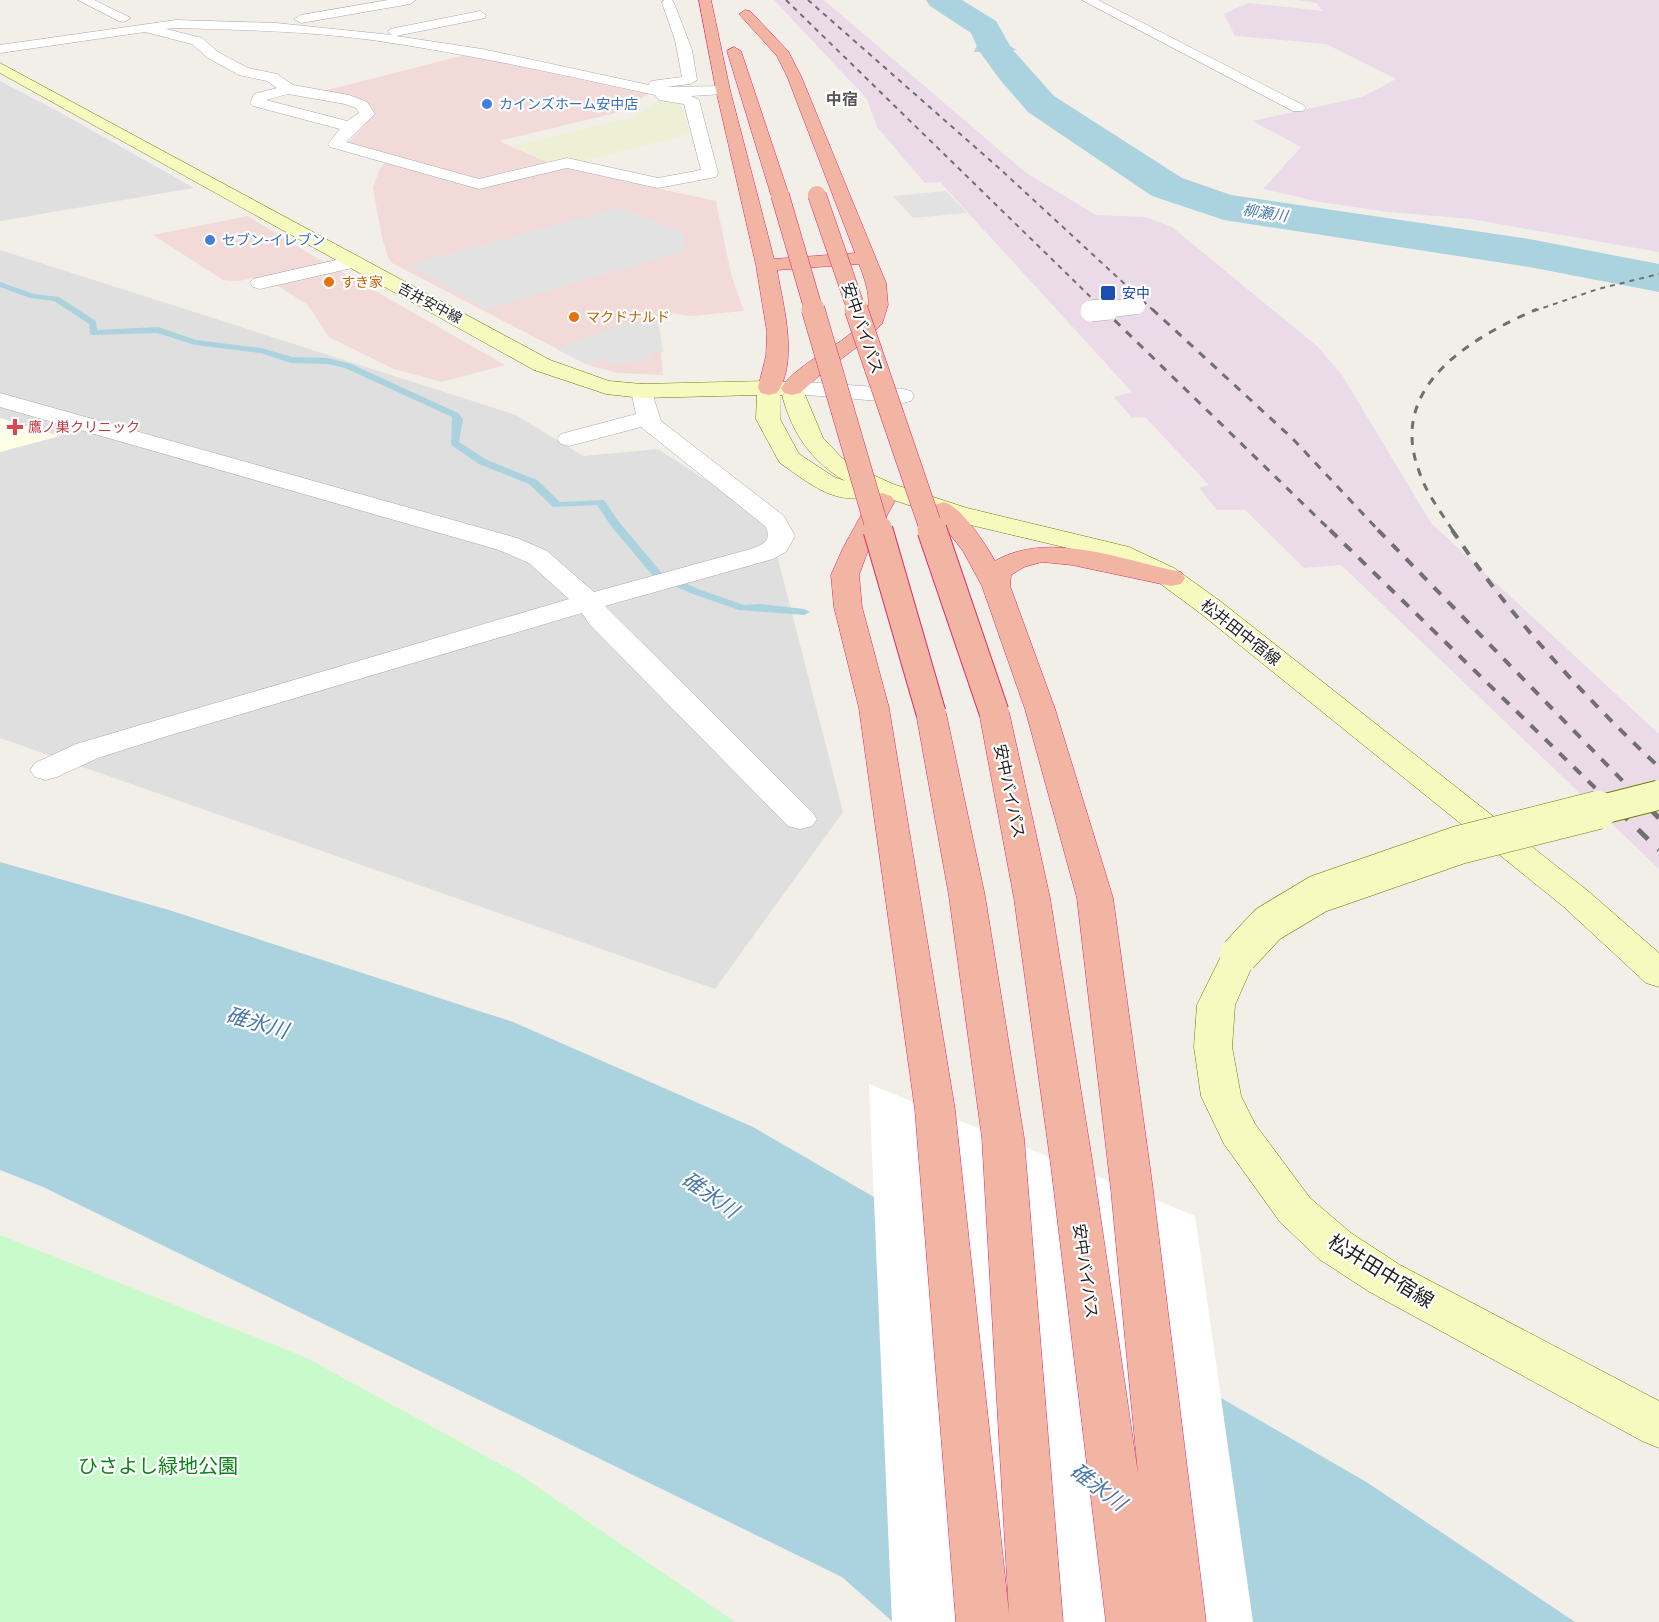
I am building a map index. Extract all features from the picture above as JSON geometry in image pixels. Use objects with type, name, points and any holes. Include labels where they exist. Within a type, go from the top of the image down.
[{"type":"highway","points":[[707,0],[728,34],[780,195],[931,713],[967,896],[1003,1138],[1036,1622]]},
{"type":"highway","points":[[707,0],[723,90],[766,264],[777,332],[781,388],[813,369],[858,337],[875,320],[878,305],[876,283],[783,54],[740,7]]},
{"type":"highway","points":[[740,7],[766,58]]},
{"type":"highway","name":"安中バイパス","points":[[815,189],[994,712],[1032,898],[1072,1166],[1133,1622]]},
{"type":"highway","points":[[766,264],[865,258]]},
{"type":"highway","points":[[882,501],[856,548],[845,575],[848,607],[874,708],[935,1110],[983,1622]]},
{"type":"highway","points":[[944,510],[975,549],[996,586],[1041,709],[1095,898],[1132,1190],[1179,1622]]},
{"type":"highway","points":[[996,586],[998,571],[1015,561],[1042,554],[1072,557],[1171,578]]},
{"type":"main road","name":"吉井安中線","points":[[0,67],[542,364],[606,387],[642,391],[781,388]]},
{"type":"main road","name":"松井田中宿線","points":[[781,388],[768,419],[789,458],[825,482],[882,501],[944,510]]},
{"type":"main road","name":"松井田中宿線","points":[[781,388],[801,423],[826,457],[862,480],[944,510],[1011,528],[1088,543],[1135,558],[1171,578],[1576,898],[1659,974]]},
{"type":"main road","name":"松井田中宿線","points":[[1659,795],[1459,844],[1318,894],[1268,924],[1239,955],[1216,1005],[1213,1047],[1221,1096],[1239,1132],[1295,1210],[1335,1246],[1384,1278],[1659,1426]]},
{"type":"street","points":[[84,0],[124,18]]},
{"type":"street","points":[[258,26],[410,0]]},
{"type":"street","points":[[1088,0],[1298,108]]},
{"type":"street","points":[[350,127],[258,103],[259,97],[288,89],[349,100],[362,105],[367,114],[350,127],[336,144],[479,184],[567,163],[658,183],[710,173],[691,100],[664,97],[656,84],[690,80],[689,61],[668,3]]},
{"type":"street","points":[[370,36],[484,17],[458,8]]},
{"type":"street","points":[[0,49],[190,24],[258,26],[370,36],[483,52],[662,92],[723,90]]},
{"type":"street","points":[[147,28],[197,41],[213,55],[244,72],[272,77],[288,89]]},
{"type":"street","points":[[260,284],[354,262]]},
{"type":"street","points":[[1090,311],[1137,306]]},
{"type":"street","points":[[781,388],[903,396]]},
{"type":"street","points":[[46,770],[87,751],[153,730],[764,553],[780,543],[783,537],[782,530],[768,515],[650,424],[642,391]]},
{"type":"street","points":[[0,400],[508,544],[538,557],[589,602],[599,618],[800,819]]},
{"type":"street","points":[[568,439],[648,418]]},
{"type":"shaded area","points":[[774,0],[824,0],[1025,172],[1096,215],[1145,217],[1172,227],[1318,347],[1342,375],[1431,523],[1659,734],[1659,869],[1341,565],[1304,568],[1245,510],[1217,510],[1199,488],[1209,485],[1145,417],[1132,418],[1114,397],[1132,392],[940,182],[925,183],[877,127],[867,99]]},
{"type":"shaded area","points":[[1298,0],[1659,0],[1659,252],[1470,219],[1389,212],[1320,202],[1263,189],[1301,147],[1252,121],[1362,97],[1396,79],[1326,44],[1235,36],[1224,14],[1248,3],[1323,11],[1316,3]]},
{"type":"shaded area","points":[[469,54],[650,93],[616,113],[499,141],[556,166],[716,201],[731,274],[744,311],[691,316],[657,311],[663,375],[617,373],[588,365],[392,263],[382,238],[373,188],[379,170],[385,163],[398,156],[348,143],[375,114],[370,105],[355,99],[319,92]]},
{"type":"shaded area","points":[[0,81],[61,113],[194,188],[0,221]]},
{"type":"shaded area","points":[[660,100],[680,101],[690,134],[578,162],[560,159],[549,162],[511,146],[631,118]]},
{"type":"shaded area","points":[[946,191],[967,213],[913,218],[893,196]]},
{"type":"shaded area","points":[[622,207],[684,233],[685,251],[487,309],[407,265]]},
{"type":"shaded area","points":[[248,216],[323,262],[239,281],[223,280],[153,235]]},
{"type":"shaded area","points":[[0,250],[516,415],[583,456],[658,449],[768,520],[843,812],[715,989],[0,738]]},
{"type":"shaded area","points":[[335,268],[505,365],[442,382],[394,369],[329,337],[308,305],[275,284]]},
{"type":"shaded area","points":[[657,311],[663,352],[650,353],[651,359],[616,365],[606,360],[588,365],[556,349]]},
{"type":"shaded area","name":"鷹ノ巣クリニック","points":[[0,418],[60,436],[0,452]]},
{"type":"green space","name":"ひさよし緑地公園","points":[[0,1235],[307,1358],[520,1475],[735,1622],[0,1622]]},
{"type":"water","points":[[927,0],[945,0],[987,23],[1003,42],[1017,50],[974,52],[978,43],[971,29],[958,17]]},
{"type":"water","name":"碓氷川","points":[[0,862],[169,910],[513,1022],[753,1127],[1368,1483],[1575,1622],[893,1622],[842,1577],[43,1187],[0,1170]]},
{"type":"pier","points":[[869,1084],[1195,1216],[1253,1622],[892,1622]]},
{"type":"waterway","name":"柳瀬川","points":[[941,0],[985,28],[996,51],[1013,74],[1041,104],[1167,187],[1224,207],[1529,253],[1659,278]]},
{"type":"waterway","points":[[0,284],[33,296],[56,299],[93,323],[93,333],[158,330],[195,342],[261,351],[291,360],[328,361],[348,366],[455,415],[458,419],[454,443],[483,462],[533,482],[557,505],[600,502],[615,524],[657,574],[694,591],[743,608],[759,607],[804,612]]},
{"type":"railway","points":[[786,0],[1105,311]]},
{"type":"railway","points":[[808,0],[1000,169],[1154,311]]},
{"type":"railway","points":[[1534,311],[1598,289],[1659,274]]},
{"type":"railway","points":[[1103,309],[1331,531]]},
{"type":"railway","points":[[1152,309],[1293,439],[1379,531]]},
{"type":"railway","points":[[1453,531],[1430,495],[1419,471],[1412,441],[1415,414],[1425,390],[1441,369],[1486,335],[1537,309]]},
{"type":"railway","points":[[1330,530],[1620,812]]},
{"type":"railway","points":[[1378,530],[1653,812]]},
{"type":"railway","points":[[1452,530],[1498,593],[1549,654],[1659,767]]},
{"type":"railway","points":[[1618,810],[1659,850]]},
{"type":"railway","points":[[1653,812],[1659,818]]},
{"type":"place","name":"カインズホーム安中店","points":[[487,104]]},
{"type":"place","name":"セブン-イレブン","points":[[210,240]]},
{"type":"place","name":"すき家","points":[[329,282]]},
{"type":"place","name":"安中","points":[[1108,293]]},
{"type":"place","name":"マクドナルド","points":[[574,317]]},
{"type":"place","name":"鷹ノ巣クリニック","points":[[15,427]]},
{"type":"district","name":"中宿","points":[[842,99]]}]
